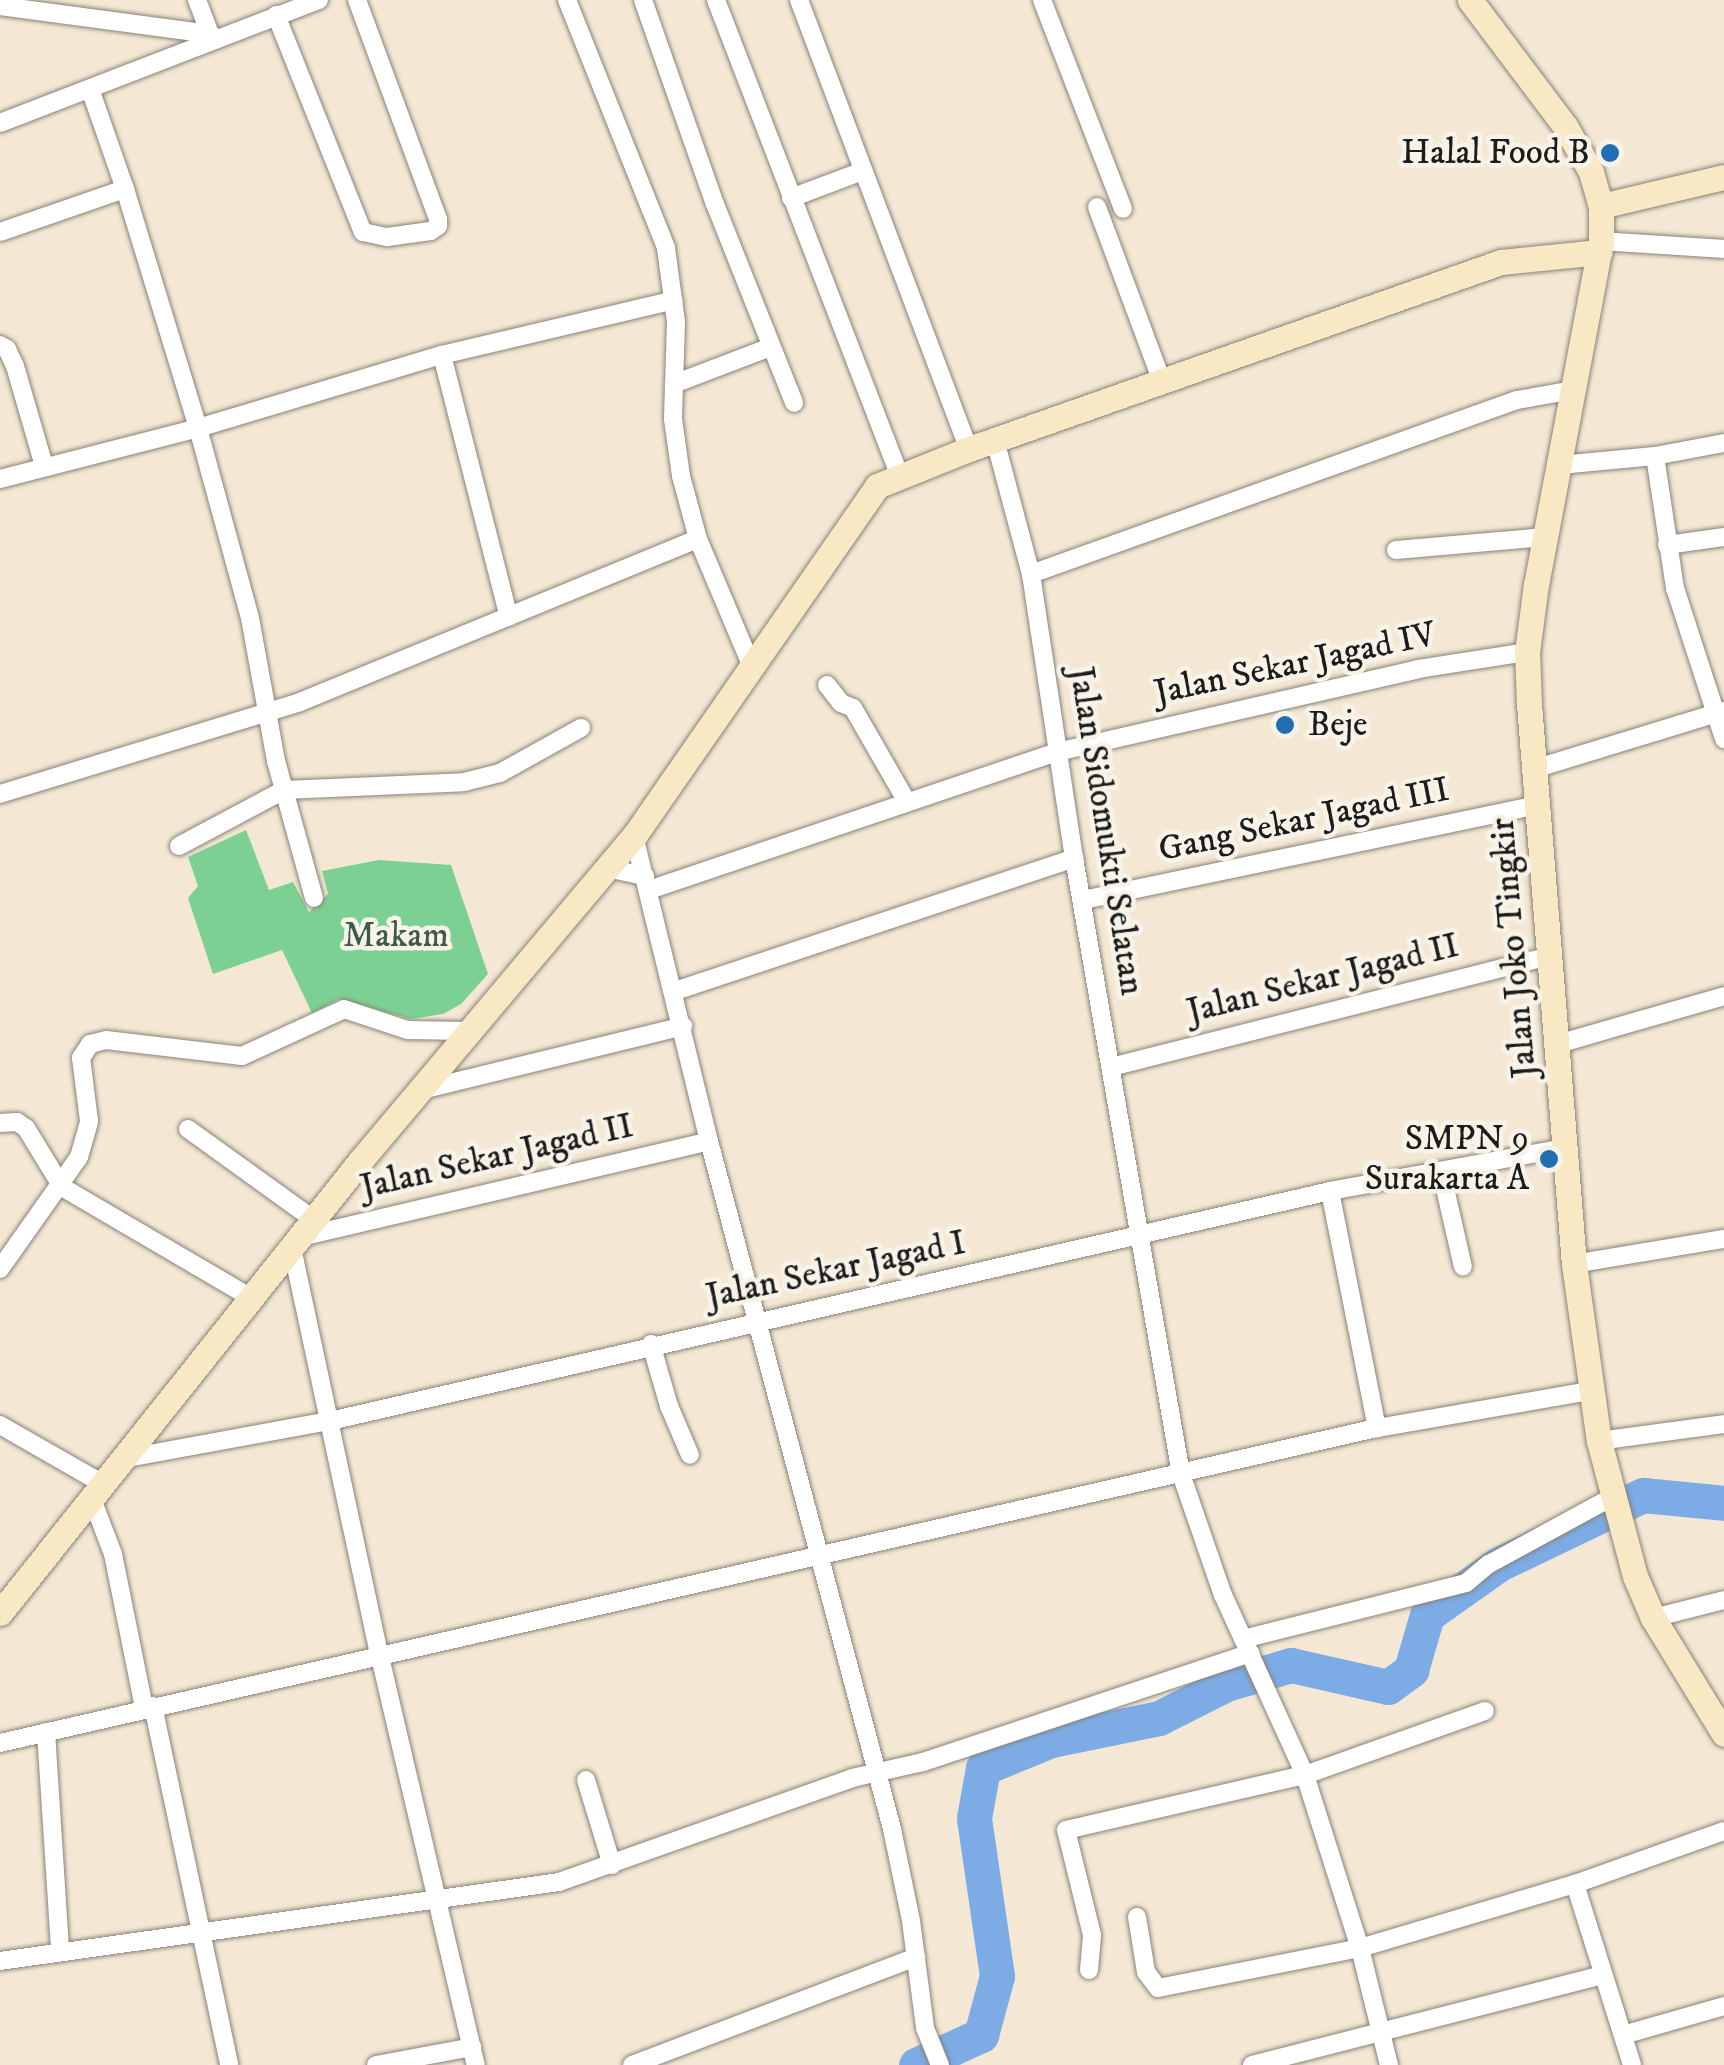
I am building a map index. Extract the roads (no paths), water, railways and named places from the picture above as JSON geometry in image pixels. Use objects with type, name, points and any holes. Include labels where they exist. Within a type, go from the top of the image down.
[{"type":"main road","name":"Jalan Joko Tingkir","points":[[1470,0],[1565,126],[1591,172],[1600,206],[1600,247],[1544,537],[1527,652],[1574,1264],[1599,1441],[1626,1543],[1652,1618],[1724,1734]]},
{"type":"main road","points":[[1600,206],[1724,177]]},
{"type":"main road","points":[[0,1614],[418,1091],[634,836],[877,486],[967,445],[995,440],[1502,262],[1600,247]]},
{"type":"street","points":[[197,0],[214,36]]},
{"type":"street","points":[[0,124],[283,9],[319,0]]},
{"type":"street","points":[[283,9],[363,232],[388,237],[431,231],[438,226],[438,218],[357,0]]},
{"type":"street","points":[[568,0],[662,236],[674,300],[675,444],[698,539],[753,668]]},
{"type":"street","points":[[643,0],[794,403]]},
{"type":"street","points":[[716,0],[895,476]]},
{"type":"street","points":[[800,0],[967,445]]},
{"type":"street","points":[[1042,0],[1123,209]]},
{"type":"street","points":[[7,4],[64,7],[214,36]]},
{"type":"street","points":[[90,90],[126,189],[198,428],[270,712],[284,790],[314,898]]},
{"type":"street","points":[[791,198],[863,171]]},
{"type":"street","points":[[0,232],[126,189]]},
{"type":"street","points":[[1098,207],[1162,382]]},
{"type":"street","points":[[1600,247],[1724,249]]},
{"type":"street","points":[[0,479],[198,428],[442,356],[674,300]]},
{"type":"street","points":[[0,345],[8,349],[44,466]]},
{"type":"street","points":[[674,384],[771,348]]},
{"type":"street","points":[[442,356],[509,617]]},
{"type":"street","points":[[1031,574],[1518,400],[1574,390]]},
{"type":"street","name":"Jalan Sidomukti Selatan","points":[[995,440],[1031,574],[1074,858],[1181,1474],[1212,1566],[1305,1775],[1360,1948],[1389,2065]]},
{"type":"street","points":[[1560,465],[1655,456],[1724,443]]},
{"type":"street","points":[[1655,456],[1675,588],[1720,712],[1724,739]]},
{"type":"street","points":[[1396,550],[1544,537]]},
{"type":"street","points":[[1667,545],[1724,537]]},
{"type":"street","points":[[0,794],[270,712],[698,539]]},
{"type":"street","name":"Jalan Sekar Jagad IV","points":[[647,883],[1058,752],[1418,669],[1527,652]]},
{"type":"street","points":[[826,686],[841,703],[853,708],[907,802]]},
{"type":"street","points":[[1534,769],[1720,712]]},
{"type":"street","points":[[179,846],[284,790],[464,782],[500,773],[581,728]]},
{"type":"street","name":"Gang Sekar Jagad III","points":[[1082,900],[1538,805]]},
{"type":"street","points":[[634,836],[709,1140],[899,1859],[925,2028],[940,2065]]},
{"type":"street","points":[[675,991],[1074,858]]},
{"type":"street","points":[[606,868],[647,883]]},
{"type":"street","name":"Jalan Sekar Jagad II","points":[[1111,1067],[1550,956]]},
{"type":"street","points":[[1558,1044],[1724,996]]},
{"type":"street","points":[[0,1268],[62,1186],[87,1137],[81,1058],[84,1050],[96,1041],[242,1056],[344,1009],[407,1030],[468,1031]]},
{"type":"street","points":[[418,1091],[683,1026]]},
{"type":"street","points":[[0,1124],[16,1122],[26,1128],[62,1186],[252,1298]]},
{"type":"street","points":[[188,1129],[303,1235],[298,1286],[474,2056],[376,2065]]},
{"type":"street","name":"Jalan Sekar Jagad II","points":[[303,1235],[709,1140]]},
{"type":"street","name":"Jalan Sekar Jagad I","points":[[122,1459],[330,1421],[756,1319],[883,1296],[1330,1191],[1565,1148]]},
{"type":"street","points":[[1441,1171],[1463,1267]]},
{"type":"street","points":[[1330,1191],[1377,1428]]},
{"type":"street","points":[[1574,1264],[1724,1240]]},
{"type":"street","points":[[273,1272],[298,1286]]},
{"type":"street","points":[[651,1344],[668,1406],[690,1456]]},
{"type":"street","points":[[0,1743],[1377,1428],[1590,1391]]},
{"type":"street","points":[[1599,1441],[1724,1424]]},
{"type":"street","points":[[0,1425],[97,1492],[204,1936],[229,2065]]},
{"type":"street","points":[[0,1961],[204,1936],[436,1897],[544,1885],[612,1865],[852,1778],[923,1762],[1466,1584],[1490,1564],[1615,1499]]},
{"type":"street","points":[[1652,1618],[1724,1600]]},
{"type":"street","points":[[1089,1970],[1092,1935],[1066,1830],[1305,1775],[1485,1710]]},
{"type":"street","points":[[46,1732],[60,1951]]},
{"type":"street","points":[[586,1780],[612,1865]]},
{"type":"street","points":[[1138,1917],[1146,1972],[1150,1983],[1158,1988],[1360,1948],[1575,1884],[1724,1832]]},
{"type":"street","points":[[1575,1884],[1632,2065]]},
{"type":"street","points":[[632,2065],[916,1957]]},
{"type":"street","points":[[1252,2065],[1603,1976]]},
{"type":"street","points":[[1623,2036],[1724,2006]]},
{"type":"waterway","points":[[916,2065],[981,2035],[997,1976],[974,1818],[983,1768],[1051,1740],[1159,1718],[1226,1684],[1291,1665],[1388,1687],[1411,1670],[1427,1615],[1499,1564],[1643,1495],[1724,1503]]},
{"type":"place","name":"Halal Food B","points":[[1610,153]]},
{"type":"place","name":"Beje","points":[[1285,725]]},
{"type":"place","name":"SMPN 9 Surakarta A","points":[[1549,1159]]},
{"type":"park label","name":"Makam","points":[[396,936]]}]
